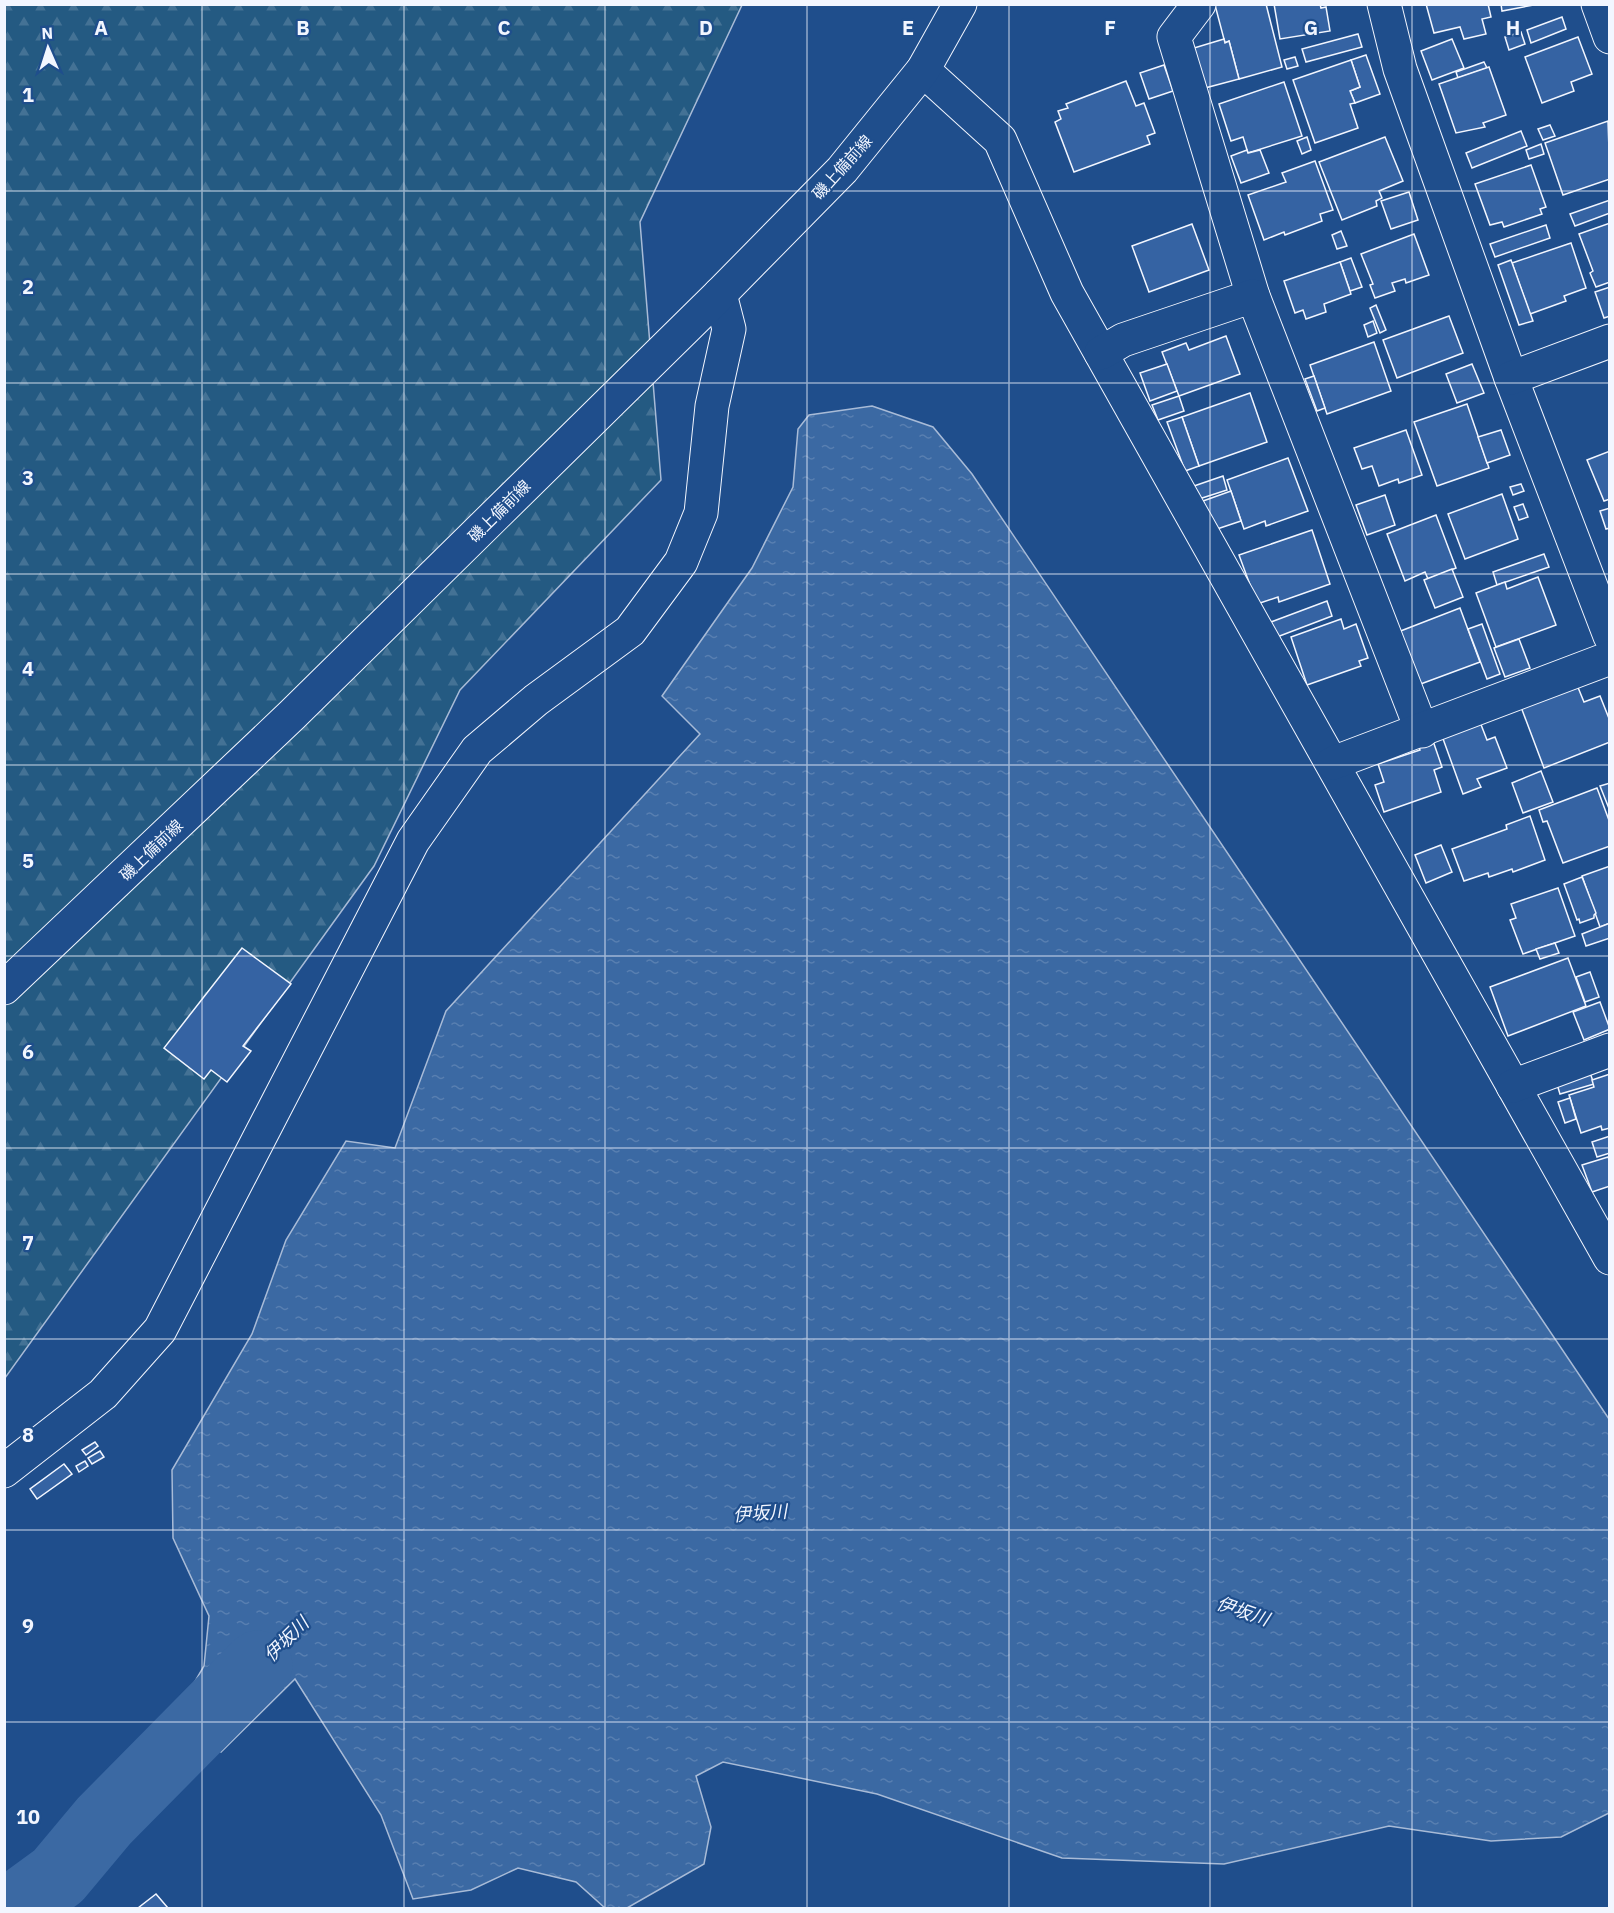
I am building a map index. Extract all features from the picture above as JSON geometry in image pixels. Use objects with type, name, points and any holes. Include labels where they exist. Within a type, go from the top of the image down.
[{"type":"street","name":"磯上備前線","points":[[4,988],[292,715],[720,294],[842,170],[923,70],[960,4]]},
{"type":"street","points":[[1198,4],[1174,37],[1253,296],[1422,730]]},
{"type":"street","points":[[1384,4],[1401,69],[1510,378],[1610,636]]},
{"type":"street","points":[[1598,4],[1610,37]]},
{"type":"street","points":[[923,70],[1000,140],[1067,292],[1610,1258]]},
{"type":"street","points":[[4,1471],[103,1394],[160,1330],[413,841],[477,750],[536,700],[630,631],[681,562],[700,513],[712,406],[729,329],[720,294]]},
{"type":"street","points":[[1101,353],[1123,340],[1253,296]]},
{"type":"street","points":[[1510,378],[1610,341]]},
{"type":"street","points":[[1333,764],[1610,658]]},
{"type":"street","points":[[1513,1086],[1610,1050]]},
{"type":"green space","points":[[5,5],[742,5],[640,222],[661,480],[460,690],[374,866],[5,1378]]},
{"type":"water","points":[[872,406],[933,427],[972,474],[1609,1419],[1609,1813],[1561,1837],[1491,1841],[1389,1826],[1224,1864],[1062,1858],[877,1794],[723,1762],[696,1776],[711,1827],[704,1864],[627,1908],[605,1908],[576,1882],[518,1868],[471,1890],[413,1899],[381,1815],[295,1679],[221,1752],[173,1719],[204,1666],[209,1616],[173,1538],[172,1470],[252,1334],[286,1240],[346,1141],[395,1148],[446,1011],[700,734],[662,696],[752,568],[793,487],[798,429],[809,415]]},
{"type":"building","points":[[1266,4],[1282,67],[1239,79],[1229,41],[1225,43],[1215,5]]},
{"type":"building","points":[[1274,4],[1320,4],[1321,8],[1326,7],[1330,31],[1280,39]]},
{"type":"building","points":[[1426,4],[1488,4],[1491,17],[1482,19],[1486,34],[1464,39],[1460,27],[1434,33]]},
{"type":"building","points":[[1501,4],[1539,4],[1502,11]]},
{"type":"building","points":[[1562,17],[1566,29],[1531,43],[1527,30]]},
{"type":"building","points":[[1521,32],[1525,44],[1509,50],[1505,37]]},
{"type":"building","points":[[1358,34],[1362,47],[1306,62],[1302,49]]},
{"type":"building","points":[[1578,37],[1592,74],[1571,82],[1574,91],[1542,103],[1525,57]]},
{"type":"building","points":[[1224,39],[1225,43],[1229,41],[1239,79],[1205,88],[1194,48]]},
{"type":"building","points":[[1452,39],[1464,68],[1432,80],[1421,51]]},
{"type":"building","points":[[1366,55],[1380,94],[1355,103],[1350,91],[1360,87],[1351,60]]},
{"type":"building","points":[[1295,57],[1298,66],[1287,69],[1284,60]]},
{"type":"building","points":[[1351,60],[1360,87],[1350,91],[1355,103],[1350,104],[1358,128],[1315,143],[1293,80]]},
{"type":"building","points":[[1484,62],[1487,68],[1458,78],[1456,72]]},
{"type":"building","points":[[1164,65],[1173,91],[1149,99],[1140,73]]},
{"type":"building","points":[[1489,67],[1506,115],[1483,123],[1485,127],[1456,133],[1439,84]]},
{"type":"building","points":[[1126,81],[1136,106],[1144,103],[1155,133],[1147,136],[1150,144],[1074,172],[1055,122],[1061,119],[1058,111],[1068,108],[1066,104]]},
{"type":"building","points":[[1284,82],[1302,136],[1248,153],[1243,137],[1231,141],[1219,104]]},
{"type":"building","points":[[1608,121],[1610,179],[1563,195],[1545,143]]},
{"type":"building","points":[[1550,125],[1555,136],[1543,140],[1538,129]]},
{"type":"building","points":[[1521,131],[1527,146],[1472,168],[1466,153]]},
{"type":"building","points":[[1307,137],[1311,150],[1302,154],[1297,141]]},
{"type":"building","points":[[1385,137],[1403,181],[1379,191],[1382,198],[1376,201],[1377,206],[1342,220],[1319,162]]},
{"type":"building","points":[[1541,144],[1544,154],[1529,159],[1526,150]]},
{"type":"building","points":[[1247,150],[1248,153],[1260,150],[1269,173],[1241,183],[1231,156]]},
{"type":"building","points":[[1315,161],[1333,210],[1320,214],[1322,221],[1264,240],[1248,195],[1286,182],[1282,173]]},
{"type":"building","points":[[1531,165],[1546,207],[1540,209],[1542,214],[1504,227],[1502,222],[1490,225],[1475,184]]},
{"type":"building","points":[[1409,192],[1418,220],[1391,229],[1381,201]]},
{"type":"building","points":[[1610,200],[1610,213],[1575,226],[1570,214]]},
{"type":"building","points":[[1610,223],[1610,282],[1596,287],[1590,273],[1593,271],[1579,234]]},
{"type":"building","points":[[1192,224],[1209,270],[1149,292],[1132,246]]},
{"type":"building","points":[[1546,225],[1550,238],[1495,257],[1490,244]]},
{"type":"building","points":[[1341,231],[1347,246],[1337,249],[1332,235]]},
{"type":"building","points":[[1414,234],[1429,275],[1406,283],[1405,279],[1392,283],[1395,291],[1375,298],[1370,285],[1373,284],[1361,254]]},
{"type":"building","points":[[1571,243],[1586,288],[1564,296],[1566,301],[1530,314],[1512,263]]},
{"type":"building","points":[[1351,258],[1362,287],[1350,291],[1340,262]]},
{"type":"building","points":[[1511,260],[1533,321],[1519,325],[1498,265]]},
{"type":"building","points":[[1340,262],[1351,294],[1324,304],[1326,312],[1306,319],[1303,310],[1295,313],[1284,281]]},
{"type":"building","points":[[1610,287],[1610,316],[1604,318],[1595,292]]},
{"type":"building","points":[[1376,305],[1386,330],[1380,333],[1370,308]]},
{"type":"building","points":[[1449,316],[1463,353],[1397,378],[1383,340]]},
{"type":"building","points":[[1373,321],[1377,333],[1368,337],[1364,325]]},
{"type":"building","points":[[1226,336],[1240,374],[1179,396],[1162,352],[1186,343],[1189,350]]},
{"type":"building","points":[[1374,342],[1391,391],[1327,414],[1310,365]]},
{"type":"building","points":[[1167,364],[1177,391],[1150,401],[1140,373]]},
{"type":"building","points":[[1472,364],[1484,393],[1457,403],[1446,374]]},
{"type":"building","points":[[1314,376],[1325,408],[1317,411],[1305,379]]},
{"type":"building","points":[[1250,393],[1267,442],[1199,466],[1182,417]]},
{"type":"building","points":[[1179,396],[1184,411],[1158,420],[1152,405]]},
{"type":"building","points":[[1467,404],[1489,468],[1437,486],[1414,422]]},
{"type":"building","points":[[1182,417],[1199,466],[1185,471],[1167,422]]},
{"type":"building","points":[[1406,430],[1422,475],[1399,483],[1398,479],[1379,486],[1372,466],[1362,469],[1354,448]]},
{"type":"building","points":[[1501,430],[1510,455],[1487,463],[1478,437]]},
{"type":"building","points":[[1610,451],[1610,499],[1604,501],[1587,460]]},
{"type":"building","points":[[1288,458],[1308,511],[1266,526],[1265,521],[1244,529],[1227,480]]},
{"type":"building","points":[[1223,476],[1227,490],[1199,499],[1194,486]]},
{"type":"building","points":[[1521,484],[1524,491],[1513,495],[1510,487]]},
{"type":"building","points":[[1231,491],[1241,521],[1214,530],[1203,501]]},
{"type":"building","points":[[1502,494],[1518,539],[1465,559],[1448,514]]},
{"type":"building","points":[[1385,495],[1395,525],[1367,535],[1356,505]]},
{"type":"building","points":[[1523,504],[1528,517],[1519,520],[1514,507]]},
{"type":"building","points":[[1610,508],[1610,528],[1606,529],[1600,511]]},
{"type":"building","points":[[1436,515],[1456,568],[1428,579],[1425,572],[1405,581],[1387,534]]},
{"type":"building","points":[[1312,530],[1330,584],[1279,602],[1278,597],[1257,604],[1239,555]]},
{"type":"building","points":[[1544,554],[1549,567],[1497,585],[1493,572]]},
{"type":"building","points":[[1452,569],[1463,597],[1435,608],[1424,580]]},
{"type":"building","points":[[1538,577],[1556,625],[1496,647],[1476,593],[1505,582],[1507,589]]},
{"type":"building","points":[[1327,601],[1332,616],[1277,637],[1271,622]]},
{"type":"building","points":[[1460,608],[1480,662],[1418,685],[1398,632]]},
{"type":"building","points":[[1341,619],[1344,629],[1356,624],[1368,658],[1359,661],[1361,666],[1307,685],[1291,637]]},
{"type":"building","points":[[1482,624],[1500,674],[1487,679],[1468,629]]},
{"type":"building","points":[[1519,639],[1530,668],[1505,677],[1494,648]]},
{"type":"building","points":[[1577,685],[1584,702],[1600,696],[1610,721],[1610,742],[1544,768],[1521,707]]},
{"type":"building","points":[[1480,722],[1487,740],[1495,737],[1507,768],[1477,779],[1481,787],[1463,794],[1442,736]]},
{"type":"building","points":[[1432,738],[1442,767],[1434,770],[1441,792],[1384,812],[1375,785],[1384,782],[1378,764],[1420,750],[1418,744]]},
{"type":"building","points":[[1541,771],[1553,802],[1523,813],[1512,783]]},
{"type":"building","points":[[1610,783],[1610,811],[1600,786]]},
{"type":"building","points":[[1597,788],[1610,823],[1610,846],[1563,863],[1547,821],[1543,822],[1539,810]]},
{"type":"building","points":[[1530,816],[1545,860],[1513,872],[1512,869],[1489,877],[1488,873],[1464,881],[1452,849],[1507,829],[1506,825]]},
{"type":"building","points":[[1441,845],[1452,872],[1426,883],[1415,855]]},
{"type":"building","points":[[1610,866],[1610,923],[1600,927],[1582,876]]},
{"type":"building","points":[[1582,877],[1596,913],[1594,918],[1580,923],[1564,884]]},
{"type":"building","points":[[1558,888],[1575,936],[1523,954],[1510,920],[1516,918],[1511,904]]},
{"type":"building","points":[[1610,923],[1610,938],[1586,946],[1582,934]]},
{"type":"building","points":[[1555,943],[1559,953],[1540,959],[1536,949]]},
{"type":"building","points":[[242,948],[291,984],[243,1046],[251,1051],[227,1082],[211,1070],[204,1079],[164,1048]]},
{"type":"building","points":[[1568,958],[1586,1006],[1508,1036],[1490,987]]},
{"type":"building","points":[[1590,972],[1599,997],[1585,1002],[1576,977]]},
{"type":"building","points":[[1600,1002],[1610,1029],[1584,1040],[1573,1012]]},
{"type":"building","points":[[1589,1070],[1594,1084],[1560,1094],[1556,1081]]},
{"type":"building","points":[[1610,1074],[1610,1128],[1602,1130],[1601,1126],[1581,1133],[1569,1095],[1594,1087],[1592,1080]]},
{"type":"building","points":[[1570,1098],[1576,1119],[1565,1123],[1558,1102]]},
{"type":"building","points":[[1610,1136],[1610,1153],[1597,1157],[1592,1142]]},
{"type":"building","points":[[1608,1157],[1610,1186],[1592,1192],[1582,1165]]},
{"type":"building","points":[[95,1442],[98,1446],[86,1455],[82,1450]]},
{"type":"building","points":[[100,1451],[104,1457],[92,1464],[88,1458]]},
{"type":"building","points":[[85,1461],[88,1466],[79,1472],[76,1466]]},
{"type":"building","points":[[64,1464],[72,1474],[37,1499],[30,1489]]},
{"type":"building","points":[[156,1894],[168,1908],[138,1908]]},
{"type":"waterway","name":"伊坂川","points":[[14,1908],[58,1876],[104,1821],[258,1665]]}]
